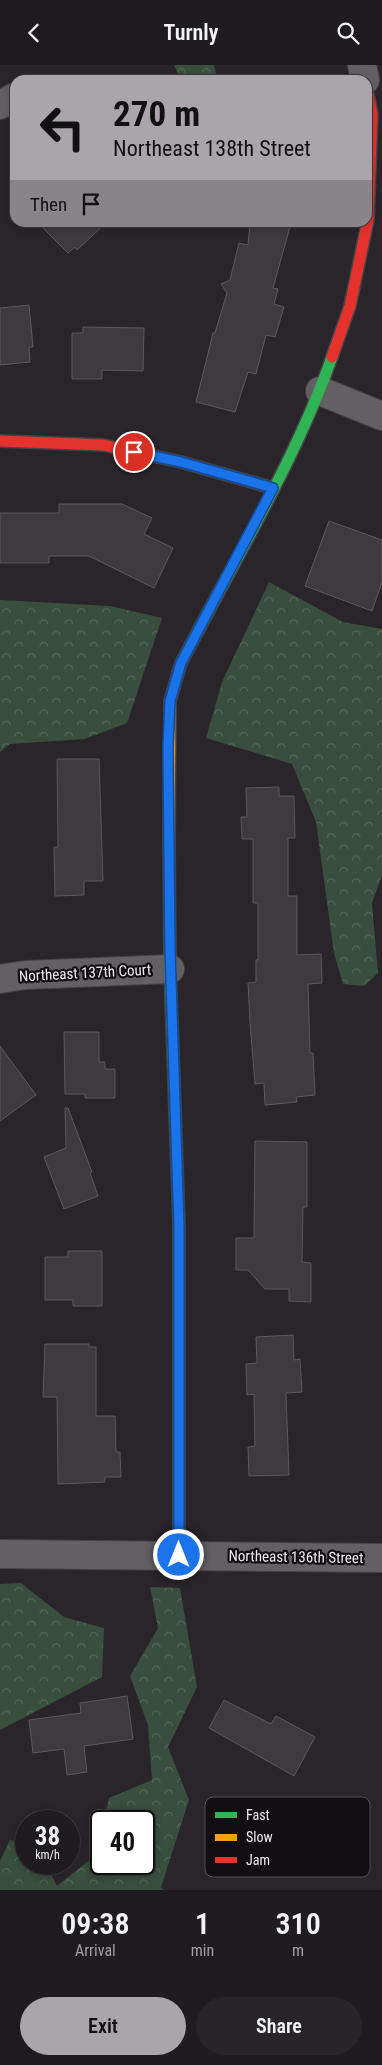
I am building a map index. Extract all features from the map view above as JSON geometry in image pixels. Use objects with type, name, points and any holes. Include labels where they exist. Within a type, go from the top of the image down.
[{"type":"street","points":[[372,145],[374,107]]},
{"type":"street","points":[[179,1555],[179,1227],[170,969],[168,748],[170,701],[181,663],[273,488],[320,391],[350,306],[367,227]]},
{"type":"street","points":[[320,391],[382,416]]},
{"type":"street","points":[[0,441],[103,445],[181,462],[273,488]]},
{"type":"street","name":"Northeast 137th Court","points":[[0,979],[26,975],[170,969]]},
{"type":"street","name":"Northeast 136th Street","points":[[0,1554],[382,1558]]},
{"type":"green space","points":[[174,65],[214,65],[217,75],[179,75]]},
{"type":"green space","points":[[269,582],[343,622],[382,629],[382,875],[372,903],[378,973],[364,986],[343,984],[334,953],[316,822],[292,764],[206,738],[222,682]]},
{"type":"green space","points":[[0,600],[110,606],[162,618],[127,723],[85,739],[10,744],[0,752]]},
{"type":"green space","points":[[21,1583],[64,1617],[104,1628],[102,1677],[0,1730],[0,1584]]},
{"type":"green space","points":[[150,1587],[180,1588],[197,1687],[168,1747],[189,1800],[161,1887],[164,1890],[0,1890],[0,1861],[10,1840],[15,1841],[15,1875],[52,1875],[57,1886],[71,1875],[80,1875],[80,1868],[90,1860],[90,1875],[155,1875],[155,1810],[106,1810],[109,1798],[152,1780],[148,1725],[130,1676],[158,1628]]},
{"type":"building","points":[[42,227],[102,227],[77,250],[75,247],[68,253]]},
{"type":"building","points":[[250,227],[290,227],[273,288],[278,289],[274,304],[284,307],[275,337],[266,335],[256,374],[248,372],[235,412],[196,402],[213,333],[215,333],[227,293],[221,284],[230,280],[239,243],[248,245]]},
{"type":"building","points":[[29,305],[33,347],[29,347],[30,362],[0,365],[0,308]]},
{"type":"building","points":[[83,327],[144,328],[143,371],[102,370],[102,379],[72,379],[72,333],[83,333]]},
{"type":"building","points":[[59,504],[122,504],[152,518],[144,534],[173,548],[154,588],[89,556],[49,556],[49,563],[0,563],[0,513],[59,513]]},
{"type":"building","points":[[329,521],[382,540],[382,582],[372,611],[305,586]]},
{"type":"building","points":[[57,759],[99,759],[103,881],[84,881],[84,895],[55,896],[54,847],[58,847]]},
{"type":"building","points":[[279,787],[279,796],[294,796],[295,838],[288,838],[288,896],[297,896],[297,955],[321,954],[322,983],[308,984],[310,1053],[313,1053],[315,1095],[296,1097],[297,1102],[265,1105],[264,1083],[255,1084],[248,983],[256,982],[256,960],[258,960],[258,903],[253,903],[253,839],[242,839],[241,817],[247,817],[246,788]]},
{"type":"building","points":[[64,1032],[99,1032],[99,1062],[105,1062],[105,1069],[115,1069],[115,1098],[85,1098],[85,1094],[65,1094]]},
{"type":"building","points":[[0,1046],[36,1095],[0,1121]]},
{"type":"building","points":[[65,1108],[68,1108],[92,1172],[90,1173],[98,1196],[64,1209],[44,1157],[66,1148]]},
{"type":"building","points":[[255,1141],[307,1142],[307,1207],[303,1207],[302,1262],[311,1263],[311,1302],[289,1301],[289,1289],[265,1289],[248,1270],[236,1270],[236,1238],[254,1238]]},
{"type":"building","points":[[68,1251],[102,1251],[102,1306],[73,1306],[73,1300],[45,1300],[45,1257],[68,1257]]},
{"type":"building","points":[[293,1335],[294,1360],[300,1359],[302,1392],[286,1393],[289,1475],[249,1476],[248,1447],[255,1446],[254,1394],[247,1395],[246,1364],[257,1363],[256,1337]]},
{"type":"building","points":[[45,1344],[89,1344],[89,1347],[96,1347],[96,1416],[115,1416],[116,1452],[120,1452],[121,1477],[105,1477],[105,1482],[58,1484],[57,1397],[43,1397]]},
{"type":"building","points":[[127,1696],[133,1739],[84,1746],[87,1772],[67,1775],[64,1749],[33,1753],[29,1720],[81,1713],[80,1703]]},
{"type":"building","points":[[224,1700],[271,1724],[276,1716],[315,1737],[294,1776],[209,1728]]},
{"type":"traffic: fast","points":[[198,631],[287,462],[332,357]]},
{"type":"traffic: fast","points":[[169,843],[170,969],[179,1224]]},
{"type":"traffic: slow","points":[[169,843],[170,701],[181,663],[198,631]]},
{"type":"traffic: jam","points":[[332,357],[350,306],[367,227]]},
{"type":"traffic: jam","points":[[0,441],[103,445],[181,462],[273,488]]},
{"type":"traffic: jam","points":[[179,1224],[179,1555]]},
{"type":"route","points":[[134,452],[181,462],[273,488],[181,663],[170,701],[168,748],[170,969],[179,1227],[179,1555]]}]
